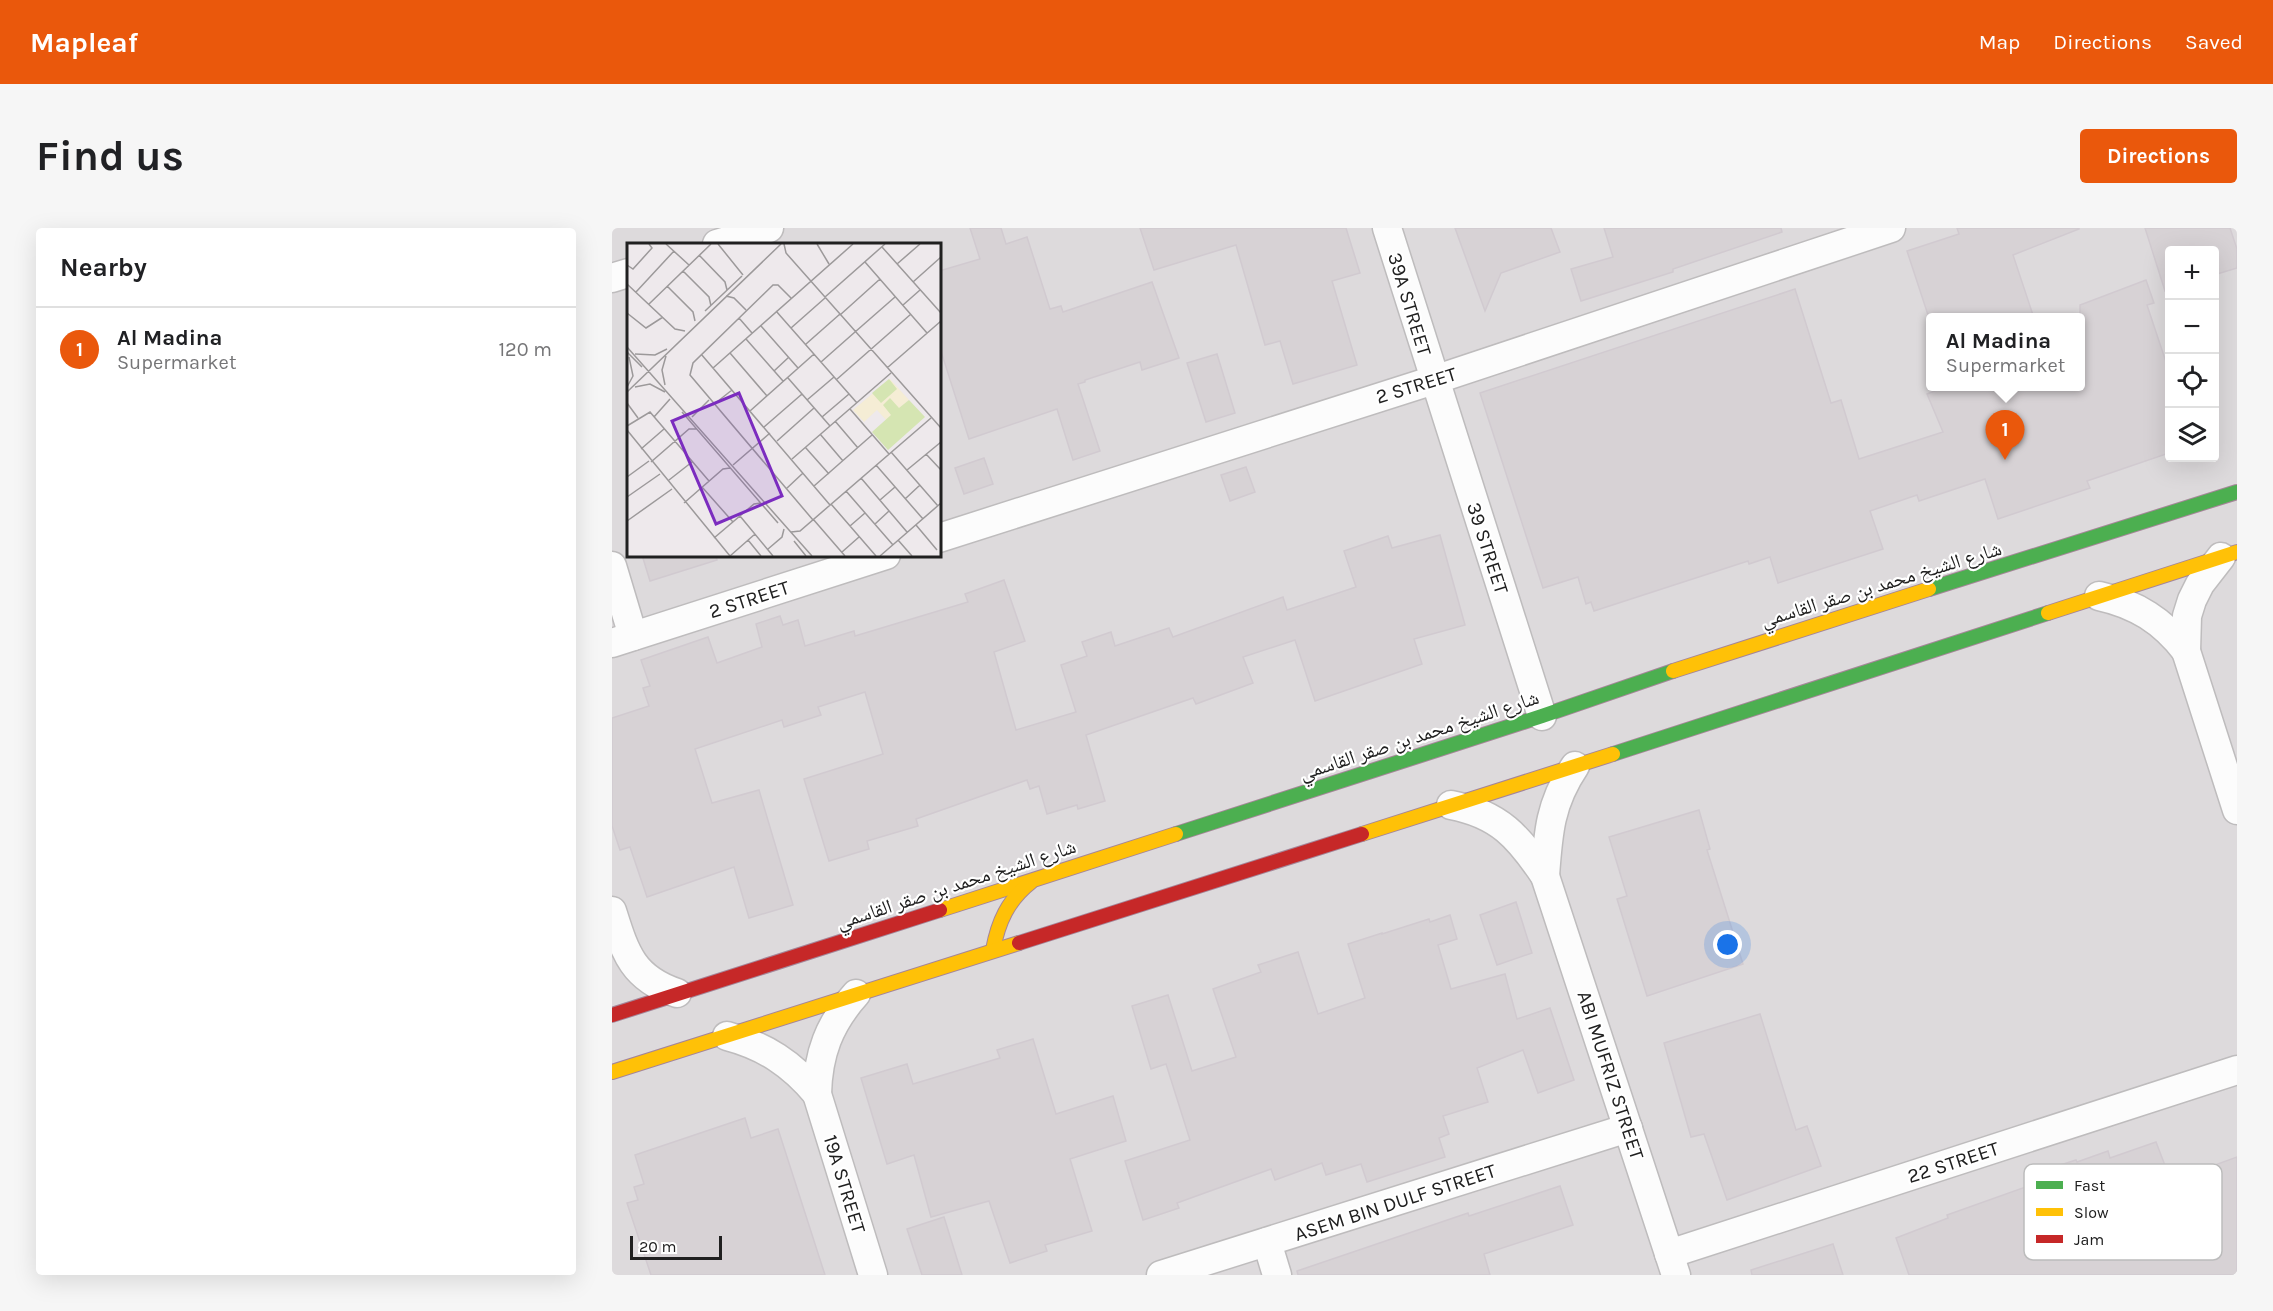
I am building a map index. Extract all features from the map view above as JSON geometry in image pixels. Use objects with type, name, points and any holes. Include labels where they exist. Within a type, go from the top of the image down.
[{"type":"main road","name":"شارع الشيخ محمد بن صقر القاسمي","points":[[612,1015],[1542,716],[1726,653],[2237,492]]},
{"type":"main road","points":[[612,1072],[1575,766],[2229,554]]},
{"type":"main road","points":[[993,950],[1001,917],[1009,902],[1017,892],[1035,879]]},
{"type":"street","points":[[720,243],[769,228]]},
{"type":"street","name":"39A STREET","points":[[1387,228],[1434,380]]},
{"type":"street","name":"2 STREET","points":[[940,538],[1434,380],[1891,228]]},
{"type":"street","points":[[612,278],[627,273]]},
{"type":"street","name":"39 STREET","points":[[1434,380],[1542,716]]},
{"type":"street","points":[[2229,554],[2200,584],[2192,600],[2187,616],[2186,651],[2237,810]]},
{"type":"street","name":"2 STREET","points":[[622,640],[883,556]]},
{"type":"street","points":[[612,566],[622,640]]},
{"type":"street","points":[[2099,596],[2133,606],[2148,614],[2169,631],[2186,651]]},
{"type":"street","name":"ABI MUFRIZ STREET","points":[[1545,876],[1552,811],[1575,766]]},
{"type":"street","name":"ABI MUFRIZ STREET","points":[[1451,805],[1479,812],[1505,827],[1526,848],[1545,876],[1673,1265]]},
{"type":"street","points":[[612,911],[628,957],[637,970],[655,984],[677,993]]},
{"type":"street","name":"19A STREET","points":[[856,993],[841,1010],[830,1029],[817,1072],[817,1094],[873,1275]]},
{"type":"street","name":"19A STREET","points":[[727,1036],[768,1051],[794,1070],[817,1094]]},
{"type":"street","name":"22 STREET","points":[[1673,1265],[2237,1070]]},
{"type":"street","name":"ASEM BIN DULF STREET","points":[[1161,1275],[1628,1128]]},
{"type":"street","points":[[1267,1242],[1277,1275]]},
{"type":"shaded area","points":[[612,228],[2237,228],[2237,1275],[612,1275]]},
{"type":"building","points":[[970,228],[1001,228],[1006,244],[1027,237],[1050,309],[1061,306],[1063,312],[1152,282],[1179,358],[1142,370],[1140,362],[1078,384],[1100,451],[1073,460],[1057,409],[969,439],[940,348],[940,271],[980,259]]},
{"type":"building","points":[[1140,228],[1346,228],[1360,273],[1332,281],[1357,365],[1293,384],[1280,341],[1265,345],[1236,245],[1154,270]]},
{"type":"building","points":[[1455,228],[1551,228],[1560,252],[1501,273],[1485,311]]},
{"type":"building","points":[[1604,228],[1781,228],[1782,232],[1673,269],[1673,272],[1581,301],[1571,269],[1613,257]]},
{"type":"building","points":[[1957,228],[2079,228],[2013,255],[2032,313],[1927,313],[1907,251],[1959,234]]},
{"type":"building","points":[[2145,228],[2230,228],[2237,249],[2237,268],[2219,273],[2219,246],[2165,246],[2165,291]]},
{"type":"building","points":[[2146,280],[2154,303],[2147,305],[2165,359],[2165,454],[2087,481],[2090,488],[1998,519],[1985,479],[1919,501],[1917,495],[1870,511],[1883,549],[1778,583],[1770,557],[1749,564],[1748,561],[1594,611],[1591,602],[1586,604],[1578,577],[1543,588],[1480,393],[1795,289],[1831,403],[1841,400],[1859,459],[1943,432],[1927,394],[1935,391],[2085,391],[2085,313],[2080,313],[2080,305]]},
{"type":"building","points":[[1217,354],[1235,413],[1206,422],[1187,363]]},
{"type":"building","points":[[984,458],[993,484],[964,494],[955,468]]},
{"type":"building","points":[[1246,467],[1255,492],[1230,501],[1221,475]]},
{"type":"building","points":[[1440,535],[1465,625],[1414,639],[1422,664],[1315,701],[1295,640],[1243,657],[1253,683],[1196,704],[1193,698],[1086,735],[1105,801],[1078,809],[1077,805],[1047,814],[1039,786],[1030,789],[1027,780],[916,819],[918,826],[867,841],[869,849],[829,861],[804,779],[883,754],[865,692],[818,707],[821,715],[784,727],[782,720],[695,749],[712,803],[759,790],[793,905],[749,918],[734,867],[647,897],[630,847],[620,850],[612,826],[612,718],[649,706],[643,688],[650,686],[641,660],[708,637],[717,663],[762,647],[756,624],[780,616],[783,625],[798,620],[805,646],[854,631],[855,636],[968,602],[965,594],[1004,580],[1025,641],[994,652],[1016,730],[1076,712],[1061,665],[1087,656],[1082,642],[1111,632],[1115,646],[1169,628],[1173,637],[1283,597],[1287,610],[1356,587],[1344,551],[1388,536],[1392,548]]},
{"type":"building","points":[[642,556],[716,556],[717,560],[650,581]]},
{"type":"building","points":[[1699,810],[1710,849],[1707,850],[1743,964],[1647,996],[1617,899],[1627,896],[1609,837]]},
{"type":"building","points":[[1516,902],[1532,953],[1497,965],[1480,915]]},
{"type":"building","points":[[1450,915],[1457,939],[1438,945],[1451,989],[1505,974],[1517,1019],[1550,1008],[1574,1080],[1538,1093],[1523,1050],[1477,1068],[1488,1102],[1443,1116],[1449,1134],[1439,1138],[1445,1157],[1367,1182],[1361,1164],[1326,1175],[1322,1163],[1275,1180],[1271,1169],[1177,1203],[1179,1208],[1143,1220],[1125,1161],[1190,1140],[1166,1064],[1151,1069],[1132,1006],[1168,995],[1192,1071],[1236,1057],[1213,989],[1261,972],[1258,965],[1298,952],[1318,1014],[1365,998],[1348,944],[1429,919],[1430,922]]},
{"type":"building","points":[[1760,1014],[1796,1130],[1807,1126],[1821,1166],[1727,1200],[1704,1134],[1691,1137],[1664,1043]]},
{"type":"building","points":[[1033,1039],[1056,1114],[1113,1096],[1126,1141],[1070,1159],[1092,1231],[1045,1245],[1047,1251],[1010,1263],[989,1201],[931,1217],[914,1155],[887,1164],[861,1078],[907,1064],[913,1084],[1000,1058],[997,1050]]},
{"type":"building","points":[[745,1118],[751,1138],[778,1129],[825,1275],[651,1275],[627,1203],[638,1200],[634,1187],[644,1184],[635,1155]]},
{"type":"building","points":[[2156,1142],[2164,1164],[2064,1164],[2076,1160],[2077,1162],[2108,1151],[2110,1158]]},
{"type":"building","points":[[2237,1157],[2237,1275],[1909,1275],[1896,1238],[1948,1218],[1947,1215],[2024,1188],[2024,1260],[2222,1260],[2222,1164],[2218,1164]]},
{"type":"building","points":[[1560,1186],[1573,1225],[1484,1254],[1490,1275],[1298,1275],[1297,1271],[1468,1213],[1469,1216]]},
{"type":"building","points":[[944,1217],[962,1275],[922,1275],[907,1229]]},
{"type":"building","points":[[1833,1244],[1843,1275],[1752,1275],[1751,1270]]},
{"type":"traffic: fast","points":[[1929,589],[2237,492]]},
{"type":"traffic: fast","points":[[1613,754],[2048,613]]},
{"type":"traffic: fast","points":[[1176,834],[1542,716],[1673,671]]},
{"type":"traffic: slow","points":[[2048,613],[2237,552]]},
{"type":"traffic: slow","points":[[1673,671],[1929,589]]},
{"type":"traffic: slow","points":[[1362,834],[1613,754]]},
{"type":"traffic: slow","points":[[940,910],[1176,834]]},
{"type":"traffic: slow","points":[[993,950],[1005,912],[1016,896],[1031,882]]},
{"type":"traffic: slow","points":[[612,1072],[1019,943]]},
{"type":"traffic: jam","points":[[1019,943],[1362,834]]},
{"type":"traffic: jam","points":[[612,1015],[940,910]]},
{"type":"place","name":"Al Madina","points":[[2005,460]]}]
